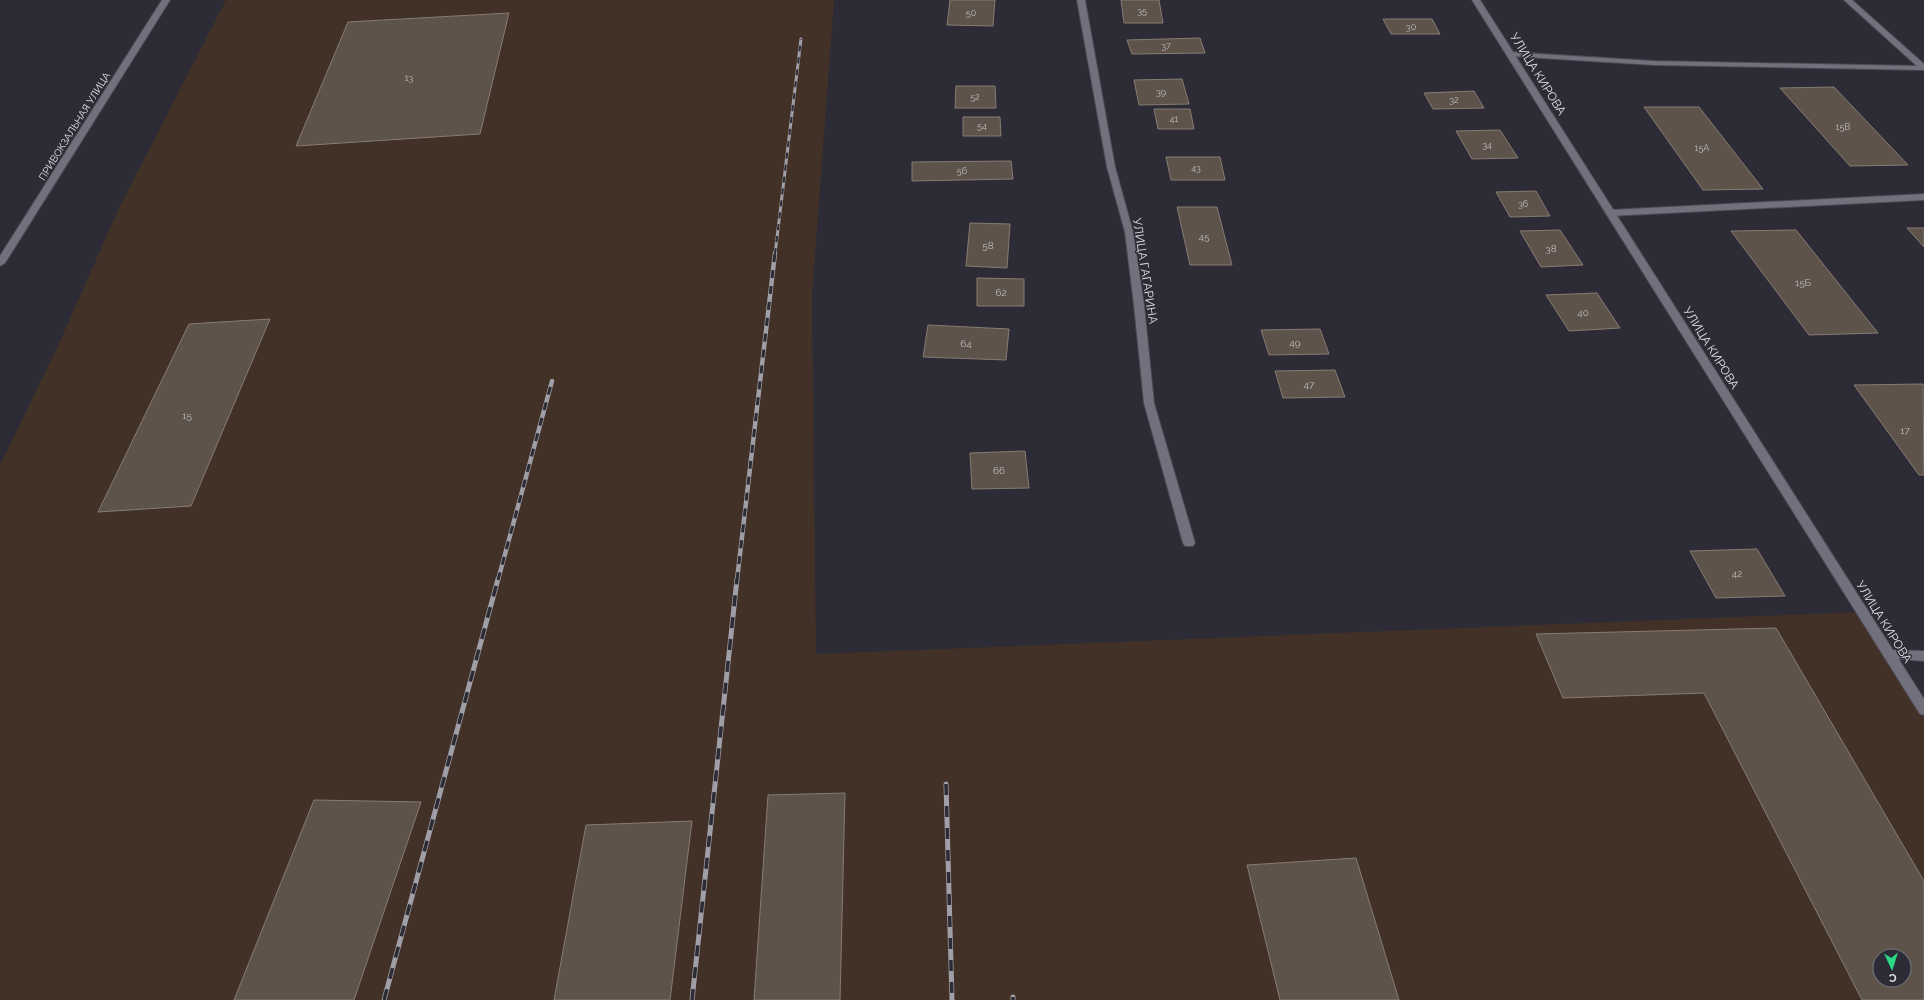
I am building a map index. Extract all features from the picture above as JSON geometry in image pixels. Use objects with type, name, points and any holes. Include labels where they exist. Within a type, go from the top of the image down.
[{"type":"street","name":"ПРИВОКЗАЛЬНАЯ УЛИЦА","points":[[0,263],[166,0]]},
{"type":"street","name":"УЛИЦА ГАГАРИНА","points":[[1081,0],[1111,167],[1129,232],[1139,305],[1149,403],[1190,543]]},
{"type":"street","name":"УЛИЦА КИРОВА","points":[[1476,0],[1924,710]]},
{"type":"street","points":[[1510,54],[1654,63],[1924,68],[1848,0]]},
{"type":"street","points":[[1610,213],[1924,197]]},
{"type":"street","points":[[1889,655],[1924,656]]},
{"type":"shaded area","points":[[226,0],[834,0],[812,296],[816,654],[1862,612],[1924,710],[1924,1000],[0,1000],[0,465],[57,348],[119,208]]},
{"type":"building","points":[[950,0],[995,0],[993,26],[947,25]]},
{"type":"building","points":[[1121,0],[1159,0],[1163,23],[1124,23]]},
{"type":"building","points":[[509,13],[480,134],[296,146],[348,22]]},
{"type":"building","points":[[1383,19],[1432,19],[1440,34],[1391,34]]},
{"type":"building","points":[[1200,38],[1205,53],[1132,54],[1127,40]]},
{"type":"building","points":[[1182,79],[1189,104],[1139,105],[1134,80]]},
{"type":"building","points":[[956,86],[995,86],[996,108],[955,108]]},
{"type":"building","points":[[1834,87],[1908,165],[1850,166],[1780,88]]},
{"type":"building","points":[[1474,91],[1484,108],[1433,109],[1424,93]]},
{"type":"building","points":[[1644,107],[1699,107],[1763,189],[1703,190]]},
{"type":"building","points":[[1154,109],[1190,109],[1194,129],[1158,129]]},
{"type":"building","points":[[963,117],[1000,117],[1001,136],[963,136]]},
{"type":"building","points":[[1500,130],[1518,158],[1472,159],[1456,131]]},
{"type":"building","points":[[1166,157],[1220,157],[1225,180],[1171,180]]},
{"type":"building","points":[[1011,161],[1013,179],[912,181],[912,162]]},
{"type":"building","points":[[1536,191],[1550,216],[1510,217],[1496,192]]},
{"type":"building","points":[[1177,207],[1217,207],[1232,265],[1190,265]]},
{"type":"building","points":[[970,223],[1010,224],[1007,268],[966,266]]},
{"type":"building","points":[[1907,228],[1924,228],[1924,247]]},
{"type":"building","points":[[1560,230],[1583,265],[1541,267],[1520,231]]},
{"type":"building","points":[[1796,230],[1878,333],[1809,335],[1731,231]]},
{"type":"building","points":[[977,278],[1024,279],[1024,306],[977,306]]},
{"type":"building","points":[[1597,293],[1620,328],[1569,331],[1546,295]]},
{"type":"building","points":[[270,319],[191,506],[98,512],[189,324]]},
{"type":"building","points":[[928,325],[1009,329],[1006,360],[923,357]]},
{"type":"building","points":[[1320,329],[1329,354],[1269,355],[1261,330]]},
{"type":"building","points":[[1335,370],[1345,397],[1283,398],[1275,371]]},
{"type":"building","points":[[1923,384],[1924,475],[1919,475],[1854,385]]},
{"type":"building","points":[[1025,451],[1029,488],[972,489],[970,453]]},
{"type":"building","points":[[1757,549],[1785,596],[1716,598],[1690,551]]},
{"type":"building","points":[[1776,628],[1924,881],[1924,1000],[1862,1000],[1704,693],[1563,698],[1536,634]]},
{"type":"building","points":[[845,793],[840,1000],[754,1000],[768,795]]},
{"type":"building","points":[[314,800],[421,802],[354,1000],[234,1000]]},
{"type":"building","points":[[692,821],[670,1000],[554,1000],[586,825]]},
{"type":"building","points":[[1356,858],[1399,1000],[1280,1000],[1247,865]]},
{"type":"railway","points":[[775,254],[801,39]]},
{"type":"railway","points":[[737,580],[775,253]]},
{"type":"railway","points":[[498,580],[552,381]]},
{"type":"railway","points":[[384,1000],[498,579]]},
{"type":"railway","points":[[692,1000],[737,579]]},
{"type":"railway","points":[[946,784],[952,1000]]}]
